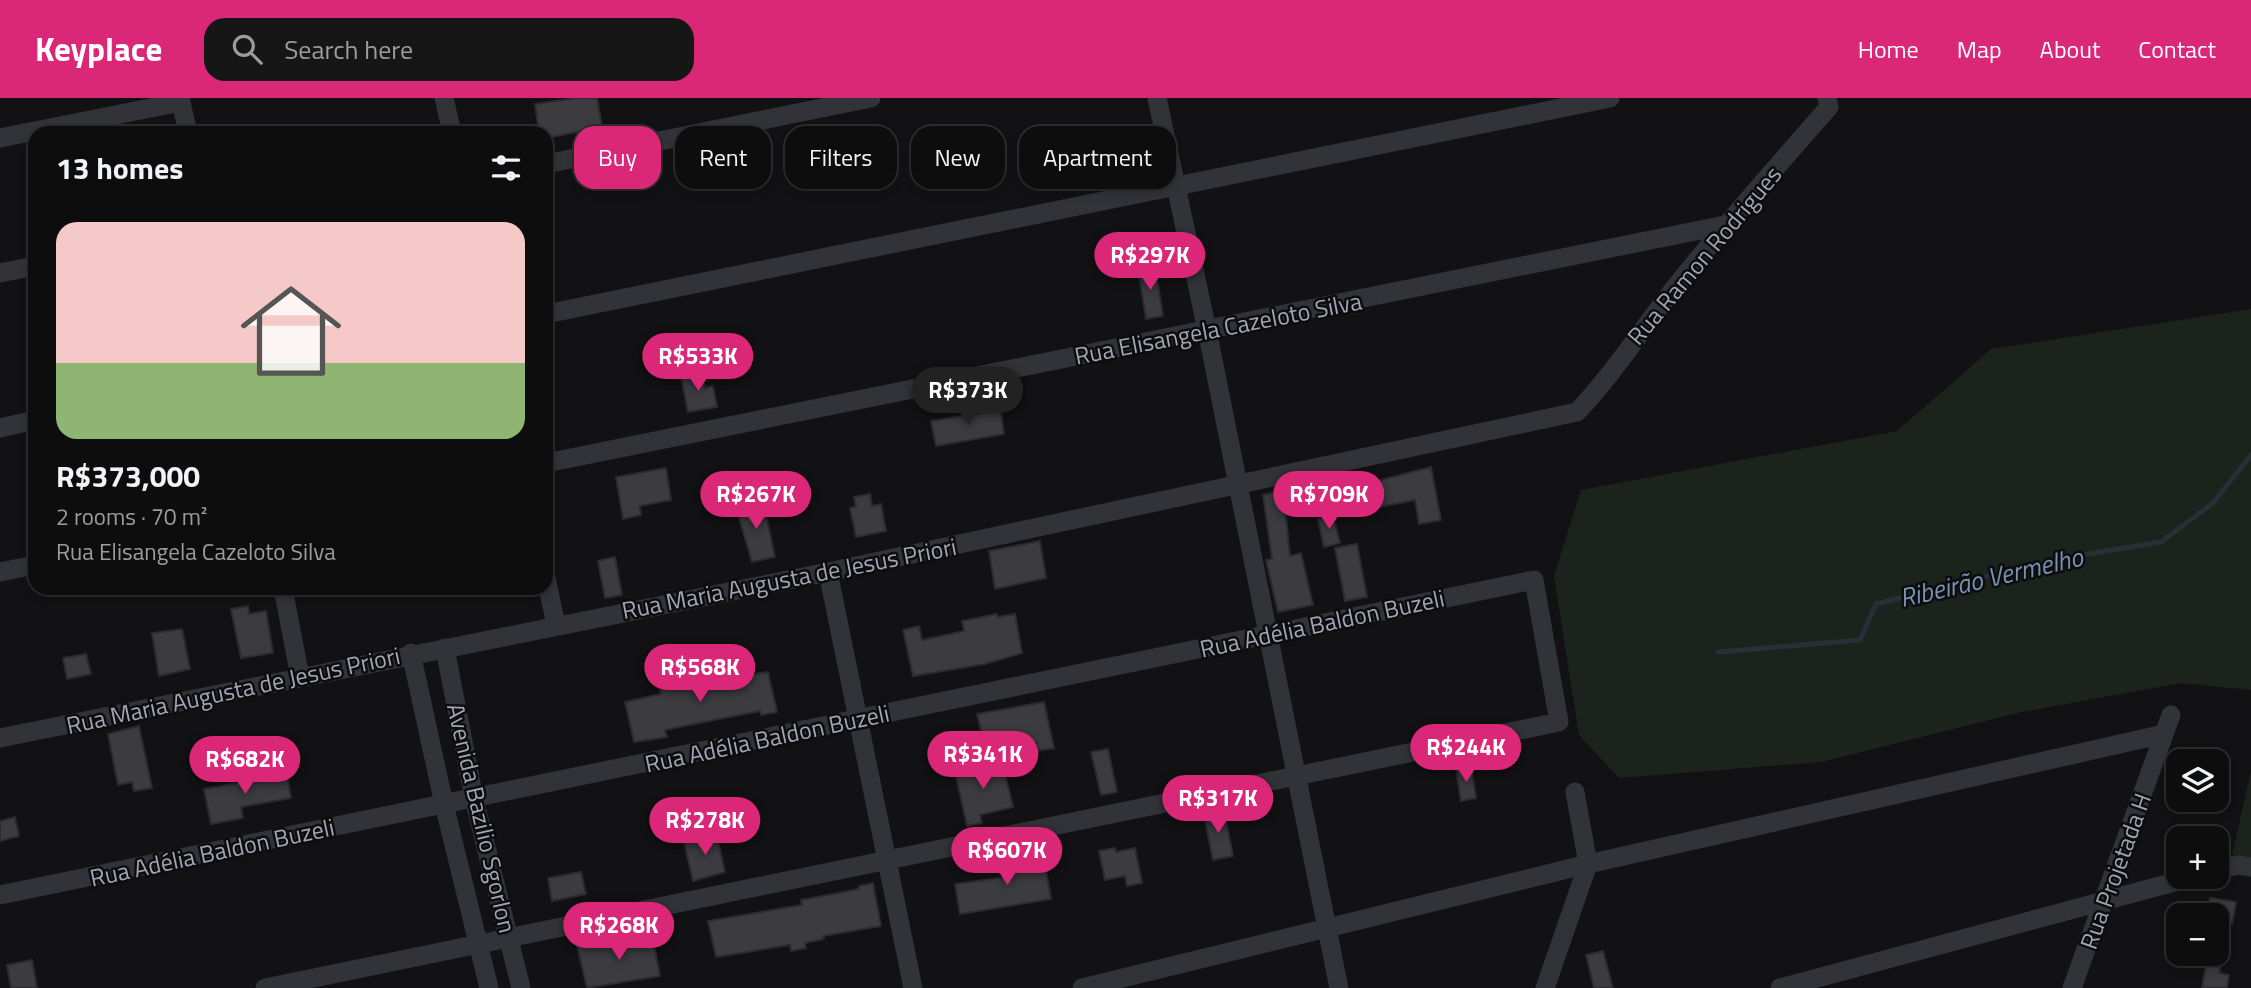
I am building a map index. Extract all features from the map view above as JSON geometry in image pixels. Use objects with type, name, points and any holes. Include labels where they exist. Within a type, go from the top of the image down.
[{"type":"street","points":[[444,98],[450,126]]},
{"type":"street","points":[[553,163],[871,98]]},
{"type":"street","points":[[1157,98],[1163,126]]},
{"type":"street","points":[[1176,185],[1610,98]]},
{"type":"street","name":"Rua Ramon Rodrigues","points":[[1577,412],[1597,391],[1619,358],[1725,225],[1829,107],[1827,98]]},
{"type":"street","points":[[57,126],[181,100],[187,126]]},
{"type":"street","points":[[0,138],[28,132]]},
{"type":"street","points":[[553,313],[1155,189]]},
{"type":"street","points":[[1176,189],[1207,330],[1339,988]]},
{"type":"street","name":"Rua Elisangela Cazeloto Silva","points":[[553,462],[1725,225]]},
{"type":"street","points":[[0,273],[28,267]]},
{"type":"street","name":"Rua Maria Augusta de Jesus Priori","points":[[0,738],[411,653],[828,572],[1577,412]]},
{"type":"street","points":[[0,428],[28,422]]},
{"type":"street","points":[[0,572],[28,566]]},
{"type":"street","points":[[828,572],[913,988]]},
{"type":"street","name":"Rua Adélia Baldon Buzeli","points":[[0,895],[1534,580],[1559,722],[1296,778]]},
{"type":"street","points":[[284,595],[300,677]]},
{"type":"street","points":[[549,595],[555,625]]},
{"type":"street","name":"Avenida Bazilio Sgorlon","points":[[445,648],[474,799],[521,988]]},
{"type":"street","name":"Avenida Bazilio Sgorlon","points":[[411,653],[444,804],[489,988]]},
{"type":"street","name":"Rua Projetada H","points":[[2072,988],[2171,715]]},
{"type":"street","points":[[1082,988],[1588,864],[2164,734]]},
{"type":"street","points":[[265,988],[1296,778]]},
{"type":"street","points":[[1545,988],[1588,864],[1574,792]]},
{"type":"street","points":[[1780,988],[2166,884]]},
{"type":"shaded area","points":[[2251,309],[2251,690],[2181,683],[2022,712],[1822,762],[1619,778],[1579,735],[1554,576],[1581,490],[1897,431],[1991,349]]},
{"type":"shaded area","points":[[2251,771],[2251,858],[2232,855]]},
{"type":"building","points":[[597,98],[602,126],[574,126],[574,132],[553,137],[553,126],[538,126],[535,104]]},
{"type":"building","points":[[1155,266],[1163,316],[1146,319],[1138,268]]},
{"type":"building","points":[[702,372],[705,388],[713,386],[717,407],[688,412],[681,376]]},
{"type":"building","points":[[1000,406],[1004,434],[936,446],[931,421],[987,412],[986,408]]},
{"type":"building","points":[[1431,467],[1441,520],[1419,524],[1415,500],[1379,507],[1373,482]]},
{"type":"building","points":[[666,468],[671,500],[640,506],[641,515],[623,519],[616,477]]},
{"type":"building","points":[[1283,490],[1290,556],[1301,553],[1313,605],[1278,612],[1266,560],[1272,559],[1263,495]]},
{"type":"building","points":[[870,494],[872,506],[881,504],[886,531],[856,537],[850,508],[856,507],[854,497]]},
{"type":"building","points":[[763,501],[775,557],[752,562],[736,507]]},
{"type":"building","points":[[1333,515],[1340,543],[1324,547],[1318,519]]},
{"type":"building","points":[[1040,541],[1046,578],[995,589],[989,551]]},
{"type":"building","points":[[1357,544],[1367,597],[1345,601],[1335,548]]},
{"type":"building","points":[[615,557],[622,595],[605,598],[598,561]]},
{"type":"building","points":[[248,606],[249,614],[266,611],[273,653],[241,658],[231,609]]},
{"type":"building","points":[[997,614],[998,617],[1015,614],[1022,653],[985,664],[913,676],[903,630],[919,626],[922,640],[964,631],[962,621]]},
{"type":"building","points":[[182,629],[190,669],[159,676],[152,633]]},
{"type":"building","points":[[86,654],[91,674],[67,679],[63,658]]},
{"type":"building","points":[[726,671],[727,678],[768,672],[777,712],[761,715],[760,711],[665,730],[667,737],[634,742],[625,702],[661,694],[660,690],[711,680],[710,675]]},
{"type":"building","points":[[1044,702],[1054,748],[1038,751],[1036,743],[987,754],[977,714]]},
{"type":"building","points":[[139,726],[152,788],[134,791],[132,782],[118,785],[108,734]]},
{"type":"building","points":[[1108,749],[1117,792],[1101,795],[1091,752]]},
{"type":"building","points":[[1002,761],[1013,807],[980,815],[982,823],[967,826],[955,772]]},
{"type":"building","points":[[1471,766],[1476,798],[1461,801],[1456,769]]},
{"type":"building","points":[[267,768],[270,779],[287,776],[291,798],[241,807],[243,818],[211,824],[204,789],[253,780],[252,771]]},
{"type":"building","points":[[1224,811],[1233,856],[1213,860],[1204,815]]},
{"type":"building","points":[[15,817],[19,836],[0,841],[0,821]]},
{"type":"building","points":[[716,832],[725,872],[693,881],[684,842]]},
{"type":"building","points":[[1115,848],[1116,852],[1135,848],[1142,883],[1127,886],[1125,876],[1105,880],[1099,851]]},
{"type":"building","points":[[1043,853],[1051,899],[960,914],[955,884],[1012,876],[1008,858]]},
{"type":"building","points":[[581,872],[586,894],[552,901],[548,878]]},
{"type":"building","points":[[873,883],[881,926],[823,936],[824,939],[805,943],[806,948],[791,951],[790,945],[716,957],[708,921],[802,905],[801,900],[859,889],[859,886]]},
{"type":"building","points":[[2210,898],[2236,902],[2232,924],[2229,924],[2229,903],[2209,903]]},
{"type":"building","points":[[652,935],[660,976],[587,988],[577,946],[594,942],[596,947]]},
{"type":"building","points":[[1603,951],[1613,988],[1594,988],[1586,955]]},
{"type":"building","points":[[32,960],[37,988],[11,988],[7,965]]},
{"type":"building","points":[[2206,966],[2220,966],[2219,973],[2229,975],[2227,988],[2202,988]]},
{"type":"waterway","name":"Ribeirão Vermelho","points":[[1718,652],[1860,640],[1876,604],[2058,559],[2161,542],[2213,503],[2251,455]]}]
